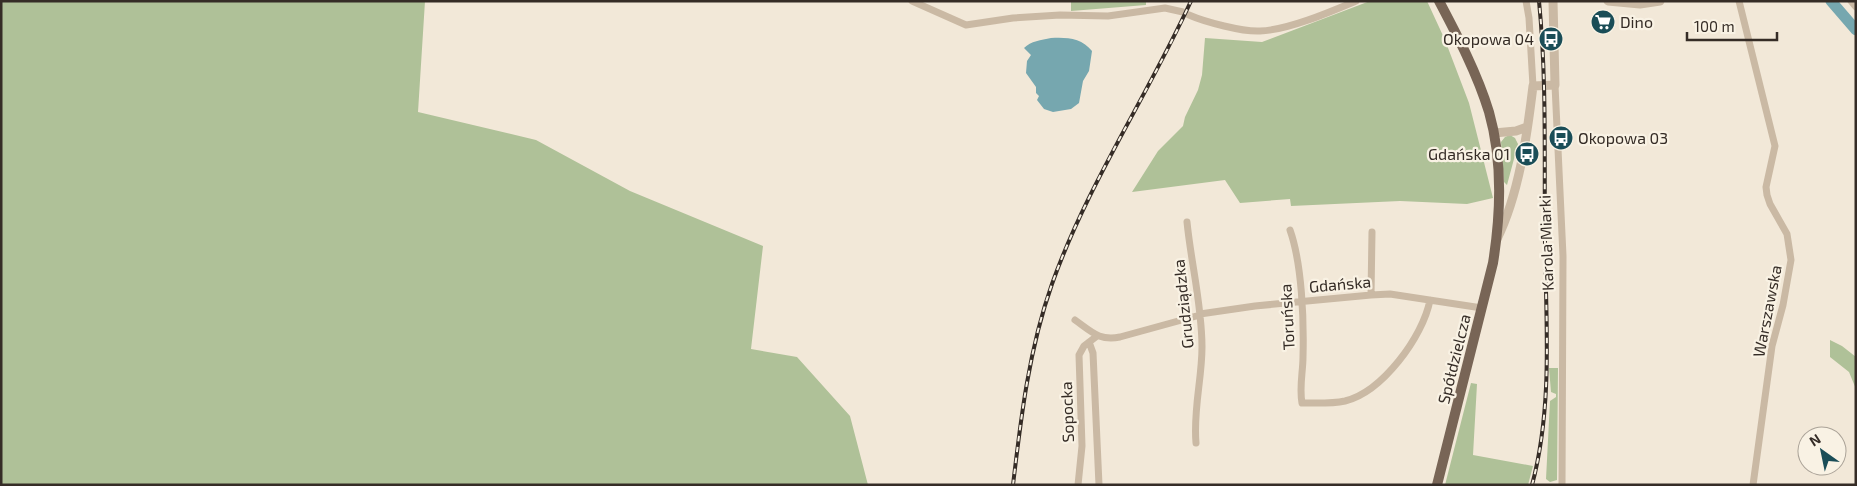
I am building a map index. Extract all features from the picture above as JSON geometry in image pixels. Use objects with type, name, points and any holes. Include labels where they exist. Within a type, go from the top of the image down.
[{"type":"main road","name":"Spółdzielcza","points":[[1437,485],[1494,263],[1500,207],[1494,133],[1488,111],[1472,67],[1439,1]]},
{"type":"street","points":[[912,1],[966,25],[1013,18],[1060,15],[1108,16],[1165,8],[1186,13],[1203,20],[1253,31],[1262,31],[1304,21],[1356,1]]},
{"type":"street","points":[[1497,239],[1507,217],[1524,146],[1533,86],[1526,1]]},
{"type":"street","name":"Karola Miarki","points":[[1553,1],[1563,256],[1562,485]]},
{"type":"street","points":[[1608,1],[1640,4],[1660,1]]},
{"type":"street","name":"Warszawska","points":[[1739,1],[1774,146],[1766,187],[1767,195],[1787,234],[1791,260],[1784,305],[1772,346],[1753,485]]},
{"type":"street","points":[[1851,1],[1856,7]]},
{"type":"street","points":[[1533,86],[1555,85]]},
{"type":"street","points":[[1494,133],[1516,131],[1527,127]]},
{"type":"street","name":"Grudziądzka","points":[[1187,222],[1200,315],[1202,349],[1201,377],[1195,421],[1196,442]]},
{"type":"street","name":"Toruńska","points":[[1290,230],[1295,243],[1302,301],[1304,332],[1304,360],[1300,394],[1302,403],[1328,404],[1346,401],[1362,393],[1386,375],[1405,355],[1417,335],[1430,300]]},
{"type":"street","points":[[1372,232],[1372,295]]},
{"type":"street","name":"Gdańska","points":[[1097,336],[1108,338],[1120,337],[1200,315],[1302,301],[1372,295],[1390,294],[1482,308]]},
{"type":"street","points":[[1075,320],[1097,336]]},
{"type":"street","name":"Sopocka","points":[[1078,485],[1082,446],[1079,355],[1081,350],[1097,336]]},
{"type":"street","name":"Sopocka","points":[[1089,342],[1093,353],[1099,485]]},
{"type":"green space","points":[[1,1],[425,1],[418,112],[536,140],[630,191],[763,246],[751,349],[797,357],[850,416],[868,485],[1,485]]},
{"type":"green space","points":[[1071,1],[1146,1],[1146,5],[1071,11]]},
{"type":"green space","points":[[1370,1],[1427,1],[1445,40],[1469,103],[1493,198],[1467,204],[1400,201],[1291,206],[1290,199],[1240,203],[1225,180],[1132,192],[1158,151],[1183,126],[1202,75],[1205,38],[1262,42]]},
{"type":"green space","points":[[1510,135],[1515,138],[1518,144],[1507,185],[1504,182],[1501,142]]},
{"type":"green space","points":[[1830,340],[1842,346],[1856,357],[1856,389],[1849,372],[1830,357]]},
{"type":"green space","points":[[1549,368],[1558,368],[1557,480],[1550,482],[1546,479],[1550,401],[1556,397],[1556,394],[1551,392]]},
{"type":"green space","points":[[1471,383],[1477,384],[1473,455],[1533,466],[1528,485],[1445,485]]},
{"type":"water","points":[[1051,38],[1073,39],[1083,43],[1092,51],[1089,71],[1083,81],[1079,103],[1071,109],[1053,112],[1044,109],[1037,100],[1039,96],[1036,93],[1036,87],[1026,73],[1027,61],[1031,55],[1024,48],[1033,42]]},
{"type":"waterway","points":[[1831,1],[1856,30]]},
{"type":"railway","points":[[1013,485],[1032,358],[1037,333],[1052,284],[1082,212],[1191,1]]},
{"type":"railway","points":[[1532,485],[1543,426],[1547,365],[1544,92],[1539,1]]},
{"type":"place","name":"Dino","points":[[1603,22]]},
{"type":"place","name":"Okopowa 04","points":[[1551,39]]},
{"type":"place","name":"Okopowa 03","points":[[1561,138]]},
{"type":"place","name":"Gdańska 01","points":[[1527,154]]}]
